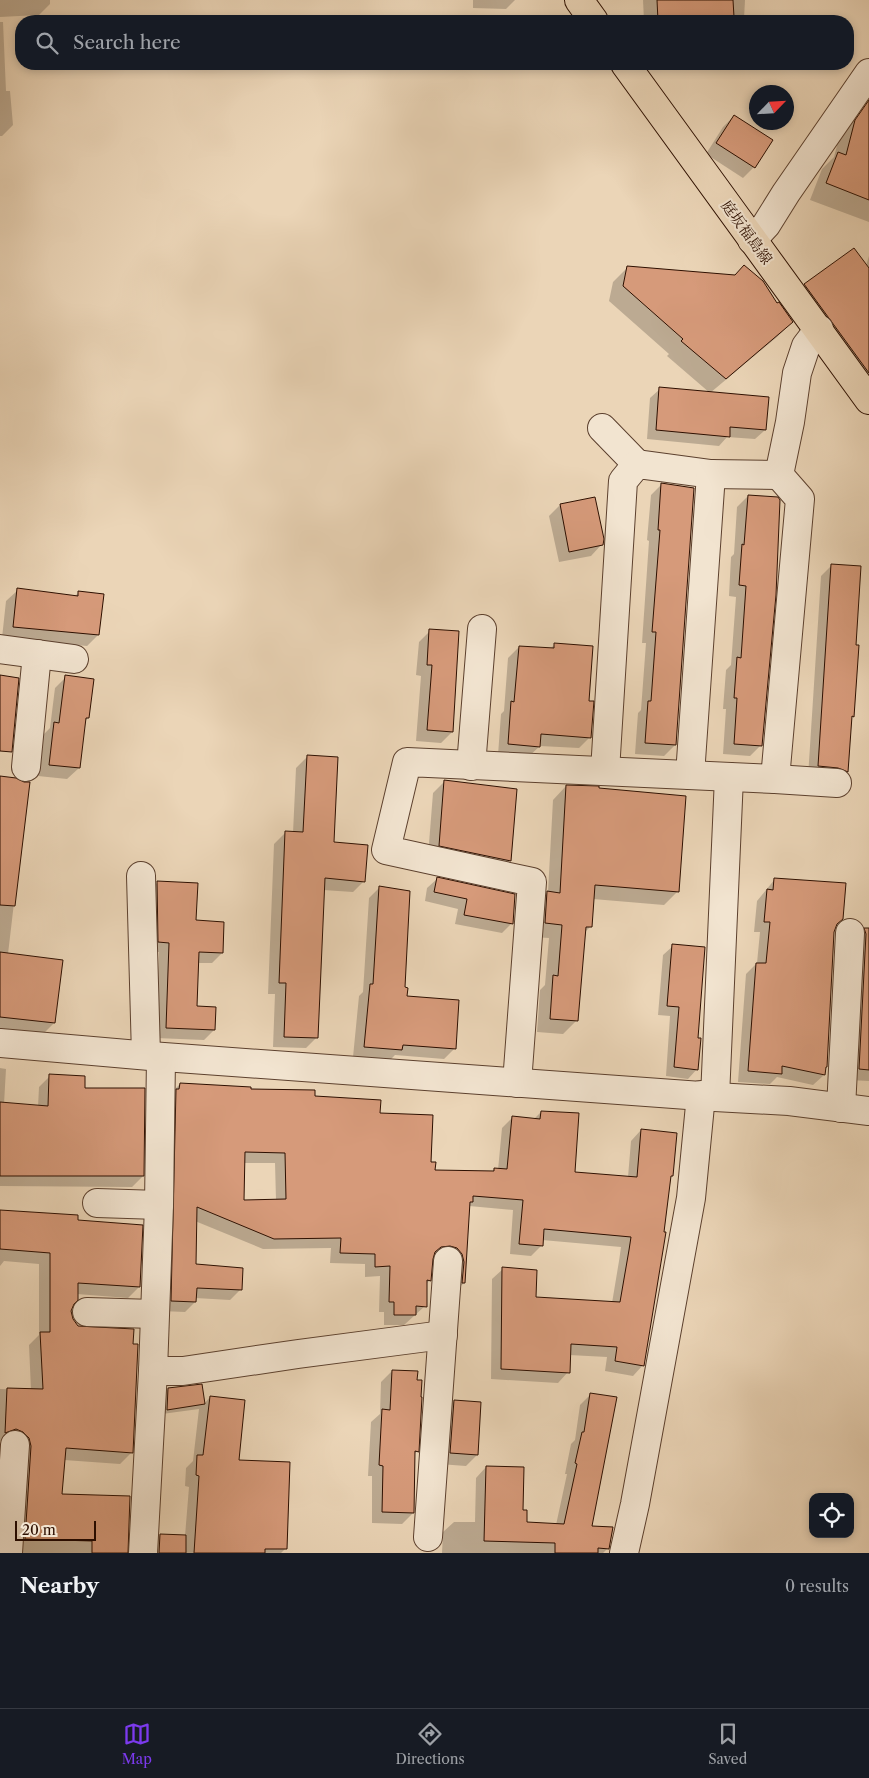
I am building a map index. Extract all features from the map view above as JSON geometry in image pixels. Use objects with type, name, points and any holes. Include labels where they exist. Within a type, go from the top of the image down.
[{"type":"main road","points":[[579,0],[590,15]]},
{"type":"main road","name":"庭坂福島線","points":[[629,70],[869,400]]},
{"type":"street","points":[[752,240],[766,225],[786,192],[869,73]]},
{"type":"street","points":[[779,475],[790,422],[797,373],[806,346],[819,329]]},
{"type":"street","points":[[602,428],[637,464],[711,474],[779,475],[800,499],[774,779]]},
{"type":"street","points":[[605,772],[623,481],[637,464]]},
{"type":"street","points":[[690,775],[711,474]]},
{"type":"street","points":[[471,766],[482,629]]},
{"type":"street","points":[[0,649],[74,659]]},
{"type":"street","points":[[26,767],[37,654]]},
{"type":"street","points":[[517,1083],[532,882],[386,850],[408,762],[837,783]]},
{"type":"street","points":[[624,1553],[635,1504],[708,1096],[729,777]]},
{"type":"street","points":[[142,876],[153,1056],[158,1205],[153,1371],[143,1553]]},
{"type":"street","points":[[841,1108],[850,933]]},
{"type":"street","points":[[0,1043],[517,1083],[789,1101],[869,1111]]},
{"type":"street","points":[[97,1203],[158,1205]]},
{"type":"street","points":[[428,1537],[448,1261]]},
{"type":"street","points":[[87,1312],[154,1314]]},
{"type":"street","points":[[153,1371],[184,1371],[443,1335]]},
{"type":"street","points":[[6,1542],[15,1444]]},
{"type":"building","points":[[657,0],[733,0],[734,15],[658,15]]},
{"type":"building","points":[[869,100],[869,200],[826,183],[838,152],[846,155],[855,120]]},
{"type":"building","points":[[734,115],[749,125],[749,130],[757,130],[773,140],[755,168],[716,143]]},
{"type":"building","points":[[854,248],[869,268],[869,373],[804,284]]},
{"type":"building","points":[[744,265],[763,281],[777,303],[779,302],[793,322],[726,379],[681,341],[683,339],[623,286],[627,266],[735,275]]},
{"type":"building","points":[[659,387],[769,397],[766,430],[730,427],[730,437],[656,430]]},
{"type":"building","points":[[661,483],[694,488],[676,745],[645,743],[648,701],[651,701],[656,632],[652,632],[660,530],[658,530]]},
{"type":"building","points":[[748,495],[778,497],[780,500],[776,595],[762,746],[734,744],[737,698],[734,698],[737,657],[741,658],[746,586],[739,585]]},
{"type":"building","points":[[595,497],[604,539],[603,545],[569,552],[560,504]]},
{"type":"building","points":[[831,564],[861,566],[856,645],[859,645],[848,772],[838,768],[818,766]]},
{"type":"building","points":[[17,588],[78,596],[78,591],[104,594],[99,635],[13,627]]},
{"type":"building","points":[[429,629],[459,631],[453,732],[427,730],[432,665],[427,665]]},
{"type":"building","points":[[554,643],[593,646],[589,701],[594,701],[591,738],[541,734],[540,747],[508,744],[511,701],[514,702],[519,646],[554,648]]},
{"type":"building","points":[[0,675],[19,678],[12,752],[0,751]]},
{"type":"building","points":[[65,675],[94,679],[89,718],[86,718],[80,768],[49,765],[54,722],[59,723]]},
{"type":"building","points":[[307,755],[338,757],[334,842],[368,845],[365,882],[325,878],[318,1038],[284,1037],[286,983],[279,983],[285,831],[303,832]]},
{"type":"building","points":[[0,776],[30,782],[15,906],[0,905]]},
{"type":"building","points":[[444,780],[517,789],[511,861],[439,846]]},
{"type":"building","points":[[566,785],[599,786],[599,788],[686,796],[679,892],[595,885],[592,927],[586,927],[578,1021],[550,1019],[553,975],[558,976],[562,925],[545,923],[547,891],[560,893]]},
{"type":"building","points":[[437,877],[515,894],[513,924],[464,915],[467,899],[434,892]]},
{"type":"building","points":[[774,878],[846,883],[843,919],[837,924],[834,932],[825,1075],[782,1066],[782,1074],[748,1071],[756,963],[766,963],[770,922],[764,922],[767,889],[773,890]]},
{"type":"building","points":[[157,881],[198,883],[196,920],[224,922],[223,953],[199,952],[197,1006],[216,1007],[215,1030],[166,1028],[169,943],[158,942]]},
{"type":"building","points":[[379,886],[410,891],[405,987],[408,988],[407,996],[459,1000],[456,1049],[403,1045],[402,1050],[364,1047],[370,984],[373,984]]},
{"type":"building","points":[[864,928],[869,928],[869,1070],[859,1069],[866,934]]},
{"type":"building","points":[[672,944],[705,947],[698,1038],[701,1038],[698,1070],[674,1067],[679,1007],[667,1006]]},
{"type":"building","points":[[0,952],[63,960],[55,1023],[0,1017]]},
{"type":"building","points":[[49,1074],[85,1076],[85,1088],[145,1088],[144,1176],[0,1176],[0,1102],[48,1106]]},
{"type":"building","points":[[180,1083],[251,1087],[251,1089],[315,1090],[315,1096],[381,1100],[380,1113],[433,1115],[431,1162],[436,1162],[435,1170],[494,1171],[494,1168],[507,1169],[512,1116],[540,1119],[541,1111],[579,1113],[575,1172],[637,1177],[641,1129],[677,1133],[673,1176],[671,1176],[664,1232],[666,1232],[644,1366],[615,1361],[617,1347],[571,1344],[570,1373],[501,1369],[502,1267],[537,1270],[536,1297],[620,1302],[631,1237],[544,1229],[543,1246],[519,1244],[523,1200],[473,1196],[473,1202],[470,1202],[465,1283],[462,1283],[464,1262],[462,1254],[457,1248],[450,1246],[441,1247],[435,1252],[431,1281],[427,1280],[427,1307],[416,1306],[416,1315],[394,1315],[394,1302],[389,1302],[390,1266],[375,1267],[375,1254],[340,1253],[341,1238],[274,1239],[197,1207],[196,1264],[243,1268],[242,1290],[197,1288],[196,1302],[171,1301],[176,1089],[179,1089]],"holes":[[[245,1152],[285,1153],[286,1199],[244,1200]]]},
{"type":"building","points":[[0,1210],[78,1215],[78,1220],[143,1225],[140,1287],[78,1283],[78,1300],[71,1311],[73,1319],[78,1326],[134,1329],[133,1344],[138,1344],[133,1453],[66,1448],[62,1494],[130,1496],[128,1553],[92,1553],[92,1541],[25,1539],[31,1446],[29,1438],[23,1432],[16,1429],[5,1433],[7,1388],[43,1389],[40,1332],[50,1332],[50,1253],[0,1249]]},
{"type":"building","points":[[392,1370],[418,1371],[417,1380],[422,1380],[419,1452],[415,1451],[414,1513],[382,1512],[383,1466],[379,1465],[382,1409],[390,1410]]},
{"type":"building","points":[[202,1384],[205,1404],[167,1410],[168,1388]]},
{"type":"building","points":[[590,1393],[617,1397],[592,1526],[613,1527],[609,1549],[598,1548],[598,1553],[555,1553],[555,1543],[484,1541],[486,1466],[524,1467],[523,1510],[527,1510],[527,1522],[564,1524],[577,1464],[575,1463],[582,1432],[584,1432]]},
{"type":"building","points":[[210,1396],[245,1400],[239,1460],[290,1462],[287,1549],[265,1549],[265,1553],[194,1553],[199,1476],[196,1475],[197,1455],[203,1455]]},
{"type":"building","points":[[454,1400],[481,1402],[478,1455],[450,1453]]},
{"type":"building","points":[[160,1534],[186,1535],[186,1553],[159,1553]]}]
